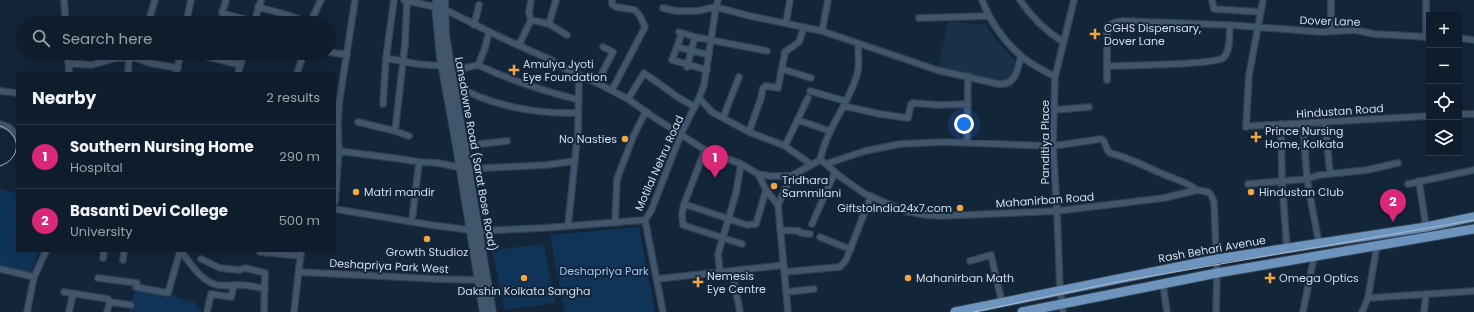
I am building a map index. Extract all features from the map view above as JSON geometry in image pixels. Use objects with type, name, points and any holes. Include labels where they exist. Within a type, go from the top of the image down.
[{"type":"main road","name":"Lansdowne Road (Sarat Bose Road)","points":[[440,4],[442,66],[478,231],[492,312]]},
{"type":"main road","name":"Lansdowne Road (Sarat Bose Road)","points":[[440,4],[464,146],[464,168],[470,230],[484,312]]},
{"type":"main road","name":"Rash Behari Avenue","points":[[954,312],[1217,259],[1426,227],[1474,217]]},
{"type":"main road","points":[[1022,312],[1063,308],[1163,284],[1217,273],[1474,229]]},
{"type":"street","points":[[64,0],[65,16]]},
{"type":"street","points":[[150,16],[155,0]]},
{"type":"street","points":[[188,16],[191,0]]},
{"type":"street","points":[[226,0],[222,13],[233,16]]},
{"type":"street","points":[[256,16],[261,0]]},
{"type":"street","points":[[313,16],[321,0]]},
{"type":"street","points":[[336,185],[339,104],[355,0]]},
{"type":"street","points":[[383,104],[386,58],[394,0]]},
{"type":"street","points":[[395,131],[403,61],[406,0],[440,4],[474,25],[612,90],[705,150],[741,164],[758,174],[770,176],[790,176],[820,160],[823,146],[829,131],[845,104],[858,74],[858,44]]},
{"type":"street","points":[[519,45],[531,20],[529,12],[531,0]]},
{"type":"street","points":[[549,24],[556,0]]},
{"type":"street","points":[[612,0],[612,4],[616,7],[635,10],[640,16],[645,27],[612,90]]},
{"type":"street","name":"Motilal Nehru Road","points":[[336,209],[431,225],[478,231],[543,228],[645,220],[651,211],[681,134],[704,85],[718,0]]},
{"type":"street","points":[[786,23],[790,0]]},
{"type":"street","points":[[822,31],[828,0]]},
{"type":"street","points":[[982,0],[989,16],[1001,33],[1021,56],[1055,77]]},
{"type":"street","points":[[1020,0],[1027,11],[1038,23],[1048,32],[1064,42]]},
{"type":"street","name":"Panditiya Place","points":[[1063,308],[1060,290],[1053,146],[1055,77],[1074,0]]},
{"type":"street","points":[[1212,0],[1214,9],[1261,12]]},
{"type":"street","points":[[1257,28],[1263,0]]},
{"type":"street","points":[[1331,0],[1331,31]]},
{"type":"street","name":"Dover Lane","points":[[1426,0],[1426,12]]},
{"type":"street","points":[[474,25],[480,5]]},
{"type":"street","points":[[258,7],[291,16]]},
{"type":"street","points":[[663,8],[697,11],[716,7],[750,16],[822,31],[937,70],[1006,84],[1011,82],[1015,76],[1021,56]]},
{"type":"street","points":[[919,18],[989,16]]},
{"type":"street","points":[[531,20],[549,24],[567,35]]},
{"type":"street","name":"Dover Lane","points":[[1108,80],[1107,29],[1114,22],[1122,21],[1230,25],[1322,32],[1354,30],[1374,34],[1426,37]]},
{"type":"street","points":[[1108,66],[1193,62],[1222,58],[1227,52],[1230,25]]},
{"type":"street","points":[[749,132],[763,88],[766,86],[778,88],[785,52],[799,42],[804,27]]},
{"type":"street","name":"Hindustan Road","points":[[1257,28],[1248,83],[1249,127],[1426,116]]},
{"type":"street","points":[[478,65],[485,48],[489,32]]},
{"type":"street","points":[[707,70],[688,66],[672,60],[681,32],[695,37],[767,51]]},
{"type":"street","points":[[688,66],[695,37]]},
{"type":"street","points":[[1462,38],[1474,40]]},
{"type":"street","points":[[597,83],[614,52],[603,47]]},
{"type":"street","points":[[677,47],[692,52],[709,55]]},
{"type":"street","points":[[336,53],[347,54]]},
{"type":"street","points":[[386,58],[417,64],[442,66]]},
{"type":"street","points":[[69,72],[68,63],[92,65],[109,60]]},
{"type":"street","points":[[128,72],[133,60]]},
{"type":"street","points":[[142,60],[177,70],[179,60]]},
{"type":"street","points":[[220,60],[240,65]]},
{"type":"street","points":[[238,72],[242,60]]},
{"type":"street","points":[[297,72],[302,60]]},
{"type":"street","points":[[451,71],[478,65],[498,75],[517,80],[531,87],[579,100]]},
{"type":"street","points":[[782,69],[811,78]]},
{"type":"street","points":[[628,99],[644,73],[679,98],[695,106]]},
{"type":"street","points":[[568,226],[575,161],[580,75]]},
{"type":"street","points":[[967,143],[968,76]]},
{"type":"street","points":[[723,118],[739,77]]},
{"type":"street","points":[[453,84],[476,97],[498,103],[555,114],[578,113]]},
{"type":"street","points":[[0,91],[16,93]]},
{"type":"street","points":[[810,91],[845,104],[880,114],[908,118],[912,104],[968,104]]},
{"type":"street","points":[[699,98],[712,112],[749,132],[785,146],[812,165]]},
{"type":"street","points":[[785,146],[808,98]]},
{"type":"street","points":[[1054,110],[1089,107]]},
{"type":"street","points":[[615,223],[618,179],[633,137],[646,111]]},
{"type":"street","points":[[1462,114],[1474,114]]},
{"type":"street","points":[[798,120],[829,131]]},
{"type":"street","points":[[358,122],[409,136]]},
{"type":"street","points":[[1325,123],[1330,173]]},
{"type":"street","points":[[0,124],[9,127],[16,135]]},
{"type":"street","points":[[1281,124],[1282,181],[1287,249]]},
{"type":"street","points":[[1303,124],[1307,179],[1319,244]]},
{"type":"street","points":[[826,164],[865,151],[900,144],[967,143],[1053,146],[1102,140],[1110,153],[1131,158],[1162,174],[1197,190],[1208,192],[1211,195],[1214,202],[1217,259],[1216,312]]},
{"type":"street","points":[[464,146],[507,141]]},
{"type":"street","points":[[705,150],[684,204],[682,214],[683,225],[742,244]]},
{"type":"street","points":[[338,151],[419,162],[438,163],[464,168],[575,161]]},
{"type":"street","name":"Mahanirban Road","points":[[820,160],[834,172],[871,196],[905,211],[925,215],[941,216],[1057,211],[1164,198],[1197,190]]},
{"type":"street","points":[[412,221],[419,162]]},
{"type":"street","points":[[1248,184],[1307,179],[1330,173],[1366,170],[1398,163]]},
{"type":"street","points":[[720,272],[718,254],[736,193],[741,164]]},
{"type":"street","points":[[1408,184],[1474,170]]},
{"type":"street","points":[[812,224],[834,172]]},
{"type":"street","points":[[758,174],[766,190],[778,205]]},
{"type":"street","points":[[788,312],[778,205],[790,176]]},
{"type":"street","points":[[1419,182],[1426,227]]},
{"type":"street","points":[[684,204],[747,225],[756,224],[766,190]]},
{"type":"street","points":[[784,272],[840,266],[846,260],[871,196]]},
{"type":"street","points":[[645,220],[663,312]]},
{"type":"street","points":[[780,230],[799,230],[801,233],[810,234]]},
{"type":"street","points":[[820,237],[838,243],[841,246],[851,248]]},
{"type":"street","points":[[1362,312],[1368,298],[1377,245]]},
{"type":"street","points":[[27,312],[34,277],[46,252]]},
{"type":"street","points":[[103,258],[104,252]]},
{"type":"street","points":[[123,260],[124,252]]},
{"type":"street","points":[[98,278],[137,283],[136,287],[168,293],[181,252]]},
{"type":"street","points":[[182,252],[199,275],[212,283],[218,285],[241,285],[265,289]]},
{"type":"street","points":[[260,252],[301,254],[294,312]]},
{"type":"street","points":[[970,261],[991,255],[1002,302]]},
{"type":"street","points":[[1303,312],[1314,257]]},
{"type":"street","points":[[201,259],[220,268],[239,270],[245,268],[264,273],[264,312]]},
{"type":"street","points":[[657,279],[784,265]]},
{"type":"street","points":[[0,269],[34,277]]},
{"type":"street","points":[[732,271],[740,312]]},
{"type":"street","name":"Deshapriya Park West","points":[[299,272],[478,280]]},
{"type":"street","points":[[1163,284],[1167,312]]},
{"type":"street","points":[[207,312],[211,294],[231,297],[234,285]]},
{"type":"street","points":[[786,292],[814,289]]},
{"type":"street","points":[[1368,298],[1474,291]]},
{"type":"street","points":[[64,292],[108,299],[110,302],[131,305]]},
{"type":"street","points":[[69,312],[74,294]]},
{"type":"street","points":[[1424,312],[1426,294]]},
{"type":"street","points":[[107,312],[110,302]]},
{"type":"shaded area","points":[[948,21],[986,25],[1004,49],[1019,65],[1012,89],[937,75]]},
{"type":"green space","points":[[0,189],[16,194],[16,252],[38,252],[30,279],[0,271]]},
{"type":"green space","name":"Deshapriya Park","points":[[639,227],[655,312],[565,312],[550,235]]},
{"type":"green space","name":"Dakshin Kolkata Sangha","points":[[544,244],[555,303],[505,310],[492,250]]},
{"type":"green space","points":[[136,288],[176,295],[177,298],[196,302],[197,308],[201,310],[201,312],[128,312]]},
{"type":"tram line","points":[[0,126],[7,129],[12,134],[16,146],[12,158],[7,163],[0,166]]},
{"type":"tram line","points":[[974,312],[1117,282],[1474,220]]},
{"type":"place","name":"CGHS Dispensary, Dover Lane","points":[[1095,34]]},
{"type":"place","name":"Amulya Jyoti Eye Foundation","points":[[514,70]]},
{"type":"place","name":"Prince Nursing Home, Kolkata","points":[[1256,137]]},
{"type":"place","name":"No Nasties","points":[[625,139]]},
{"type":"place","name":"Southern Nursing Home","points":[[715,178]]},
{"type":"place","name":"Tridhara Sammilani","points":[[774,186]]},
{"type":"place","name":"Matri mandir","points":[[356,192]]},
{"type":"place","name":"Hindustan Club","points":[[1251,192]]},
{"type":"place","name":"GiftstoIndia24x7.com","points":[[960,208]]},
{"type":"place","name":"Basanti Devi College","points":[[1393,222]]},
{"type":"place","name":"Growth Studioz","points":[[427,239]]},
{"type":"place","name":"Dakshin Kolkata Sangha","points":[[524,278]]},
{"type":"place","name":"Mahanirban Math","points":[[908,278]]},
{"type":"place","name":"Omega Optics","points":[[1270,278]]},
{"type":"place","name":"Nemesis Eye Centre","points":[[698,282]]}]
